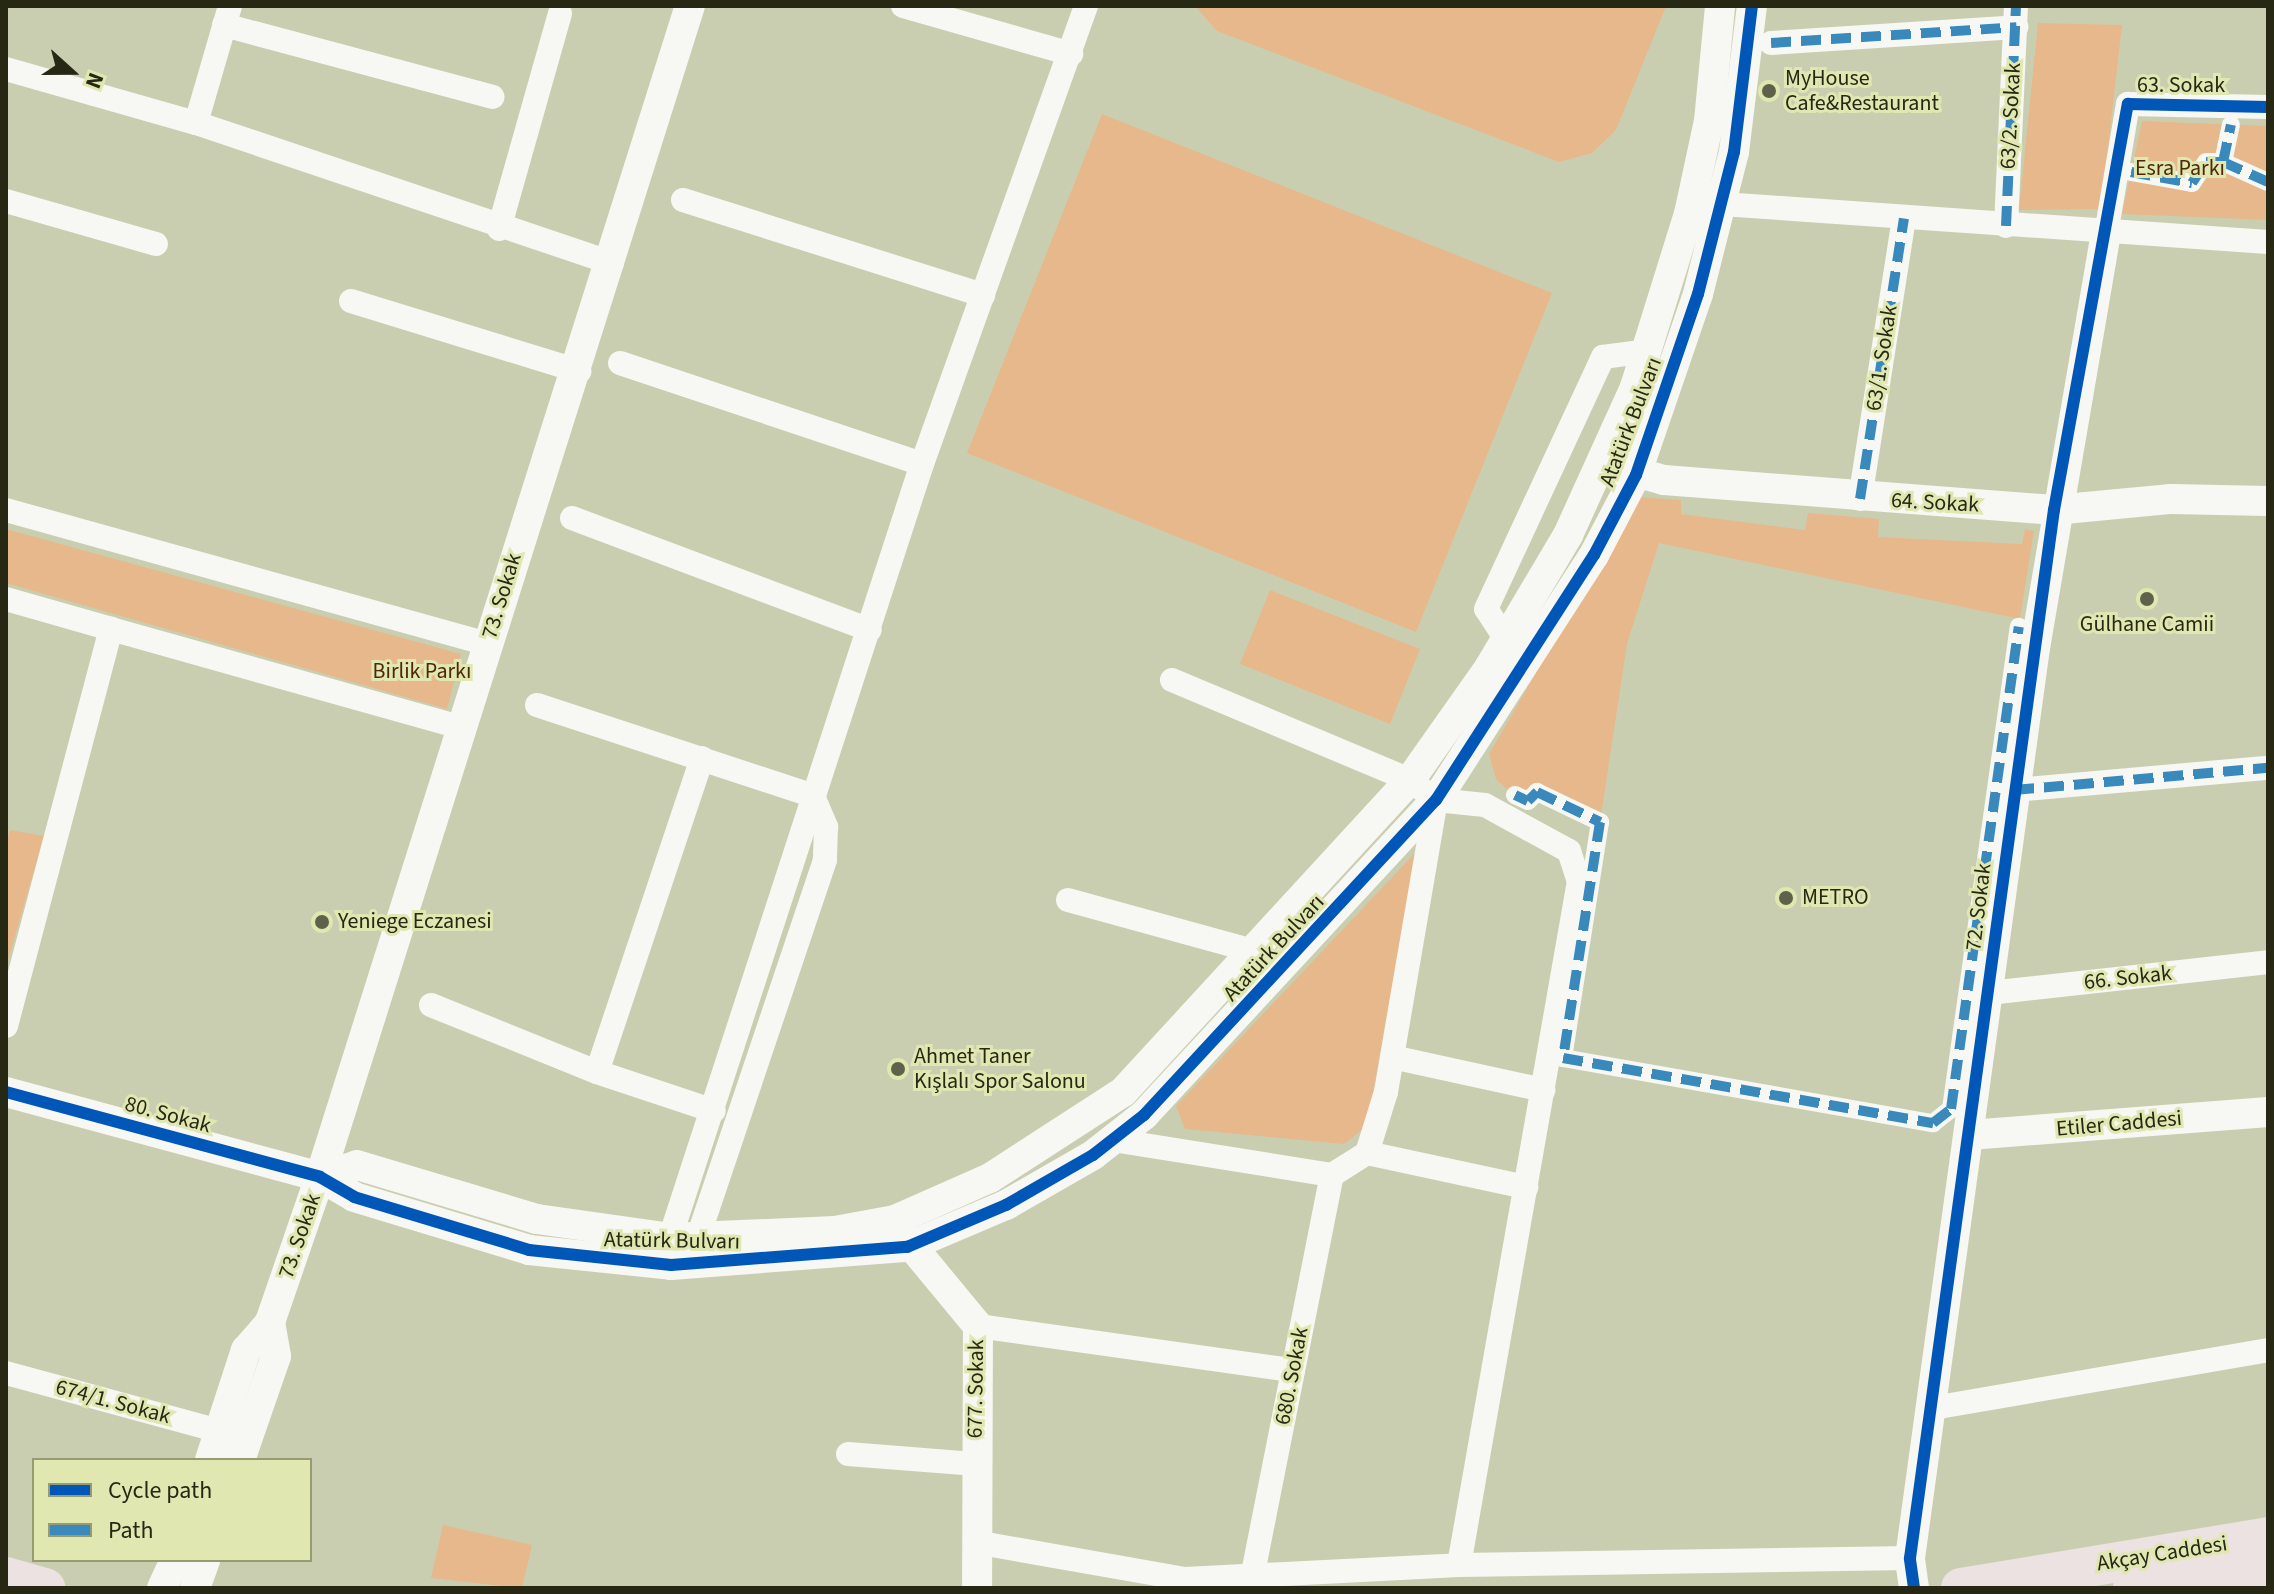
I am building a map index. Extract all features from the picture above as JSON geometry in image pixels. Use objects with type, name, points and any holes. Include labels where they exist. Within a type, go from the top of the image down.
[{"type":"highway","name":"Akçay Caddesi","points":[[1961,1588],[2268,1537]]},
{"type":"highway","name":"Akçay Caddesi","points":[[2133,1588],[2268,1572]]},
{"type":"highway","points":[[6,1577],[45,1588]]},
{"type":"street","name":"73. Sokak","points":[[270,1322],[321,1177],[488,644],[579,371],[690,6]]},
{"type":"street","points":[[903,6],[1071,54]]},
{"type":"street","points":[[684,1238],[714,1111],[813,796],[922,464],[1086,6]]},
{"type":"street","name":"Atatürk Bulvarı","points":[[321,1177],[357,1165],[547,1221],[684,1238],[901,1234],[1076,1128],[1123,1092],[1257,952],[1410,780],[1507,641],[1605,461],[1647,351],[1709,121],[1720,6]]},
{"type":"street","name":"Atatürk Bulvarı","points":[[321,1177],[354,1197],[539,1251],[671,1265],[901,1234],[1006,1205],[1113,1140],[1269,985],[1436,800],[1540,645],[1636,475],[1722,204],[1752,6]]},
{"type":"street","points":[[499,229],[560,13]]},
{"type":"street","points":[[196,123],[227,15],[493,97]]},
{"type":"street","points":[[1771,43],[2016,17]]},
{"type":"street","name":"63/2. Sokak","points":[[2006,226],[2016,17]]},
{"type":"street","points":[[6,69],[196,123],[499,229],[612,263]]},
{"type":"street","name":"63. Sokak","points":[[2106,234],[2128,104],[2268,107]]},
{"type":"street","points":[[2223,162],[2231,125]]},
{"type":"street","points":[[2131,172],[2192,183],[2206,162],[2223,162],[2268,182]]},
{"type":"street","points":[[683,200],[983,295]]},
{"type":"street","points":[[6,201],[156,244]]},
{"type":"street","points":[[1722,204],[2106,234],[2268,242]]},
{"type":"street","name":"63/1. Sokak","points":[[1860,499],[1904,218]]},
{"type":"street","name":"72. Sokak","points":[[1914,1588],[1910,1558],[1933,1408],[2014,790],[2054,510],[2106,234]]},
{"type":"street","points":[[351,301],[579,371]]},
{"type":"street","points":[[1507,641],[1486,609],[1603,357],[1647,351]]},
{"type":"street","points":[[620,363],[922,464]]},
{"type":"street","name":"64. Sokak","points":[[1605,461],[1636,475],[1860,499],[2054,510],[2171,499],[2268,501]]},
{"type":"street","points":[[6,510],[488,644]]},
{"type":"street","points":[[572,518],[870,630]]},
{"type":"street","points":[[6,599],[464,728]]},
{"type":"street","points":[[1515,795],[1528,801],[1537,792],[1600,822],[1563,1058],[1933,1123],[1951,1109],[2019,627]]},
{"type":"street","points":[[6,1026],[111,629]]},
{"type":"street","points":[[1172,680],[1410,780],[1436,800],[1485,805],[1569,851],[1579,881],[1459,1565]]},
{"type":"street","points":[[537,705],[813,796],[826,827],[825,860],[684,1238]]},
{"type":"street","points":[[597,1072],[702,758]]},
{"type":"street","points":[[2014,790],[2268,768]]},
{"type":"street","points":[[1113,1140],[1332,1175],[1367,1153],[1392,1057],[1436,800]]},
{"type":"street","points":[[1068,900],[1257,952]]},
{"type":"street","name":"66. Sokak","points":[[1989,993],[2268,962]]},
{"type":"street","points":[[431,1005],[597,1072],[714,1111]]},
{"type":"street","points":[[1392,1057],[1543,1090]]},
{"type":"street","name":"80. Sokak","points":[[6,1092],[321,1177]]},
{"type":"street","name":"Etiler Caddesi","points":[[1969,1135],[2268,1112]]},
{"type":"street","points":[[1367,1153],[1526,1187]]},
{"type":"street","name":"680. Sokak","points":[[1252,1578],[1332,1175]]},
{"type":"street","points":[[539,1251],[547,1221]]},
{"type":"street","name":"677. Sokak","points":[[901,1234],[978,1326],[974,1464],[977,1588]]},
{"type":"street","points":[[211,1458],[246,1350],[270,1322]]},
{"type":"street","points":[[241,1458],[276,1356],[270,1322]]},
{"type":"street","points":[[978,1326],[1293,1370]]},
{"type":"street","points":[[1933,1408],[2268,1350]]},
{"type":"street","name":"674/1. Sokak","points":[[6,1373],[220,1431]]},
{"type":"street","points":[[848,1454],[974,1464]]},
{"type":"street","points":[[975,1542],[1185,1579],[1252,1578],[1459,1565],[1910,1558]]},
{"type":"street","points":[[162,1588],[174,1562]]},
{"type":"street","points":[[195,1588],[204,1562]]},
{"type":"green space","points":[[1195,6],[1666,6],[1616,130],[1592,153],[1559,162],[1217,31]]},
{"type":"green space","points":[[2038,23],[2122,25],[2101,209],[2019,210]]},
{"type":"green space","points":[[1102,114],[1552,293],[1416,632],[967,453]]},
{"type":"green space","name":"Esra Parkı","points":[[2142,121],[2268,126],[2268,220],[2122,214]]},
{"type":"green space","points":[[1638,497],[1681,500],[1681,514],[1805,530],[1808,513],[1879,519],[1878,537],[2022,544],[2025,529],[2034,531],[2020,619],[1659,543],[1627,644],[1600,822],[1510,792],[1496,779],[1489,754]]},
{"type":"green space","name":"Birlik Parkı","points":[[6,529],[461,654],[447,709],[6,583]]},
{"type":"green space","points":[[1270,590],[1420,649],[1390,724],[1240,664]]},
{"type":"green space","points":[[10,830],[44,836],[6,967],[6,844]]},
{"type":"green space","points":[[1416,852],[1367,1126],[1344,1144],[1185,1129],[1176,1106]]},
{"type":"green space","points":[[443,1525],[532,1545],[522,1588],[431,1578]]},
{"type":"marked path","points":[[2006,226],[2016,6]]},
{"type":"marked path","points":[[1771,43],[2016,27]]},
{"type":"marked path","points":[[2131,172],[2192,183],[2206,162],[2223,162],[2231,125]]},
{"type":"marked path","points":[[2223,162],[2268,182]]},
{"type":"marked path","points":[[1860,499],[1904,218]]},
{"type":"marked path","points":[[1515,795],[1528,801],[1537,792],[1600,822],[1563,1058],[1933,1123],[1951,1109],[2019,627]]},
{"type":"marked path","points":[[2014,790],[2268,768]]},
{"type":"cycle path","points":[[6,1092],[320,1177],[354,1197],[529,1250],[671,1265],[907,1247],[1006,1205],[1093,1155],[1144,1115],[1436,800],[1594,555],[1636,475],[1698,294],[1734,152],[1752,6]]},
{"type":"cycle path","points":[[1914,1588],[1910,1558],[2054,510],[2128,104],[2268,107]]},
{"type":"place","name":"MyHouse Cafe&Restaurant","points":[[1769,91]]},
{"type":"place","name":"Gülhane Camii","points":[[2147,599]]},
{"type":"place","name":"METRO","points":[[1786,898]]},
{"type":"place","name":"Yeniege Eczanesi","points":[[322,922]]},
{"type":"place","name":"Ahmet Taner Kışlalı Spor Salonu","points":[[898,1069]]}]
